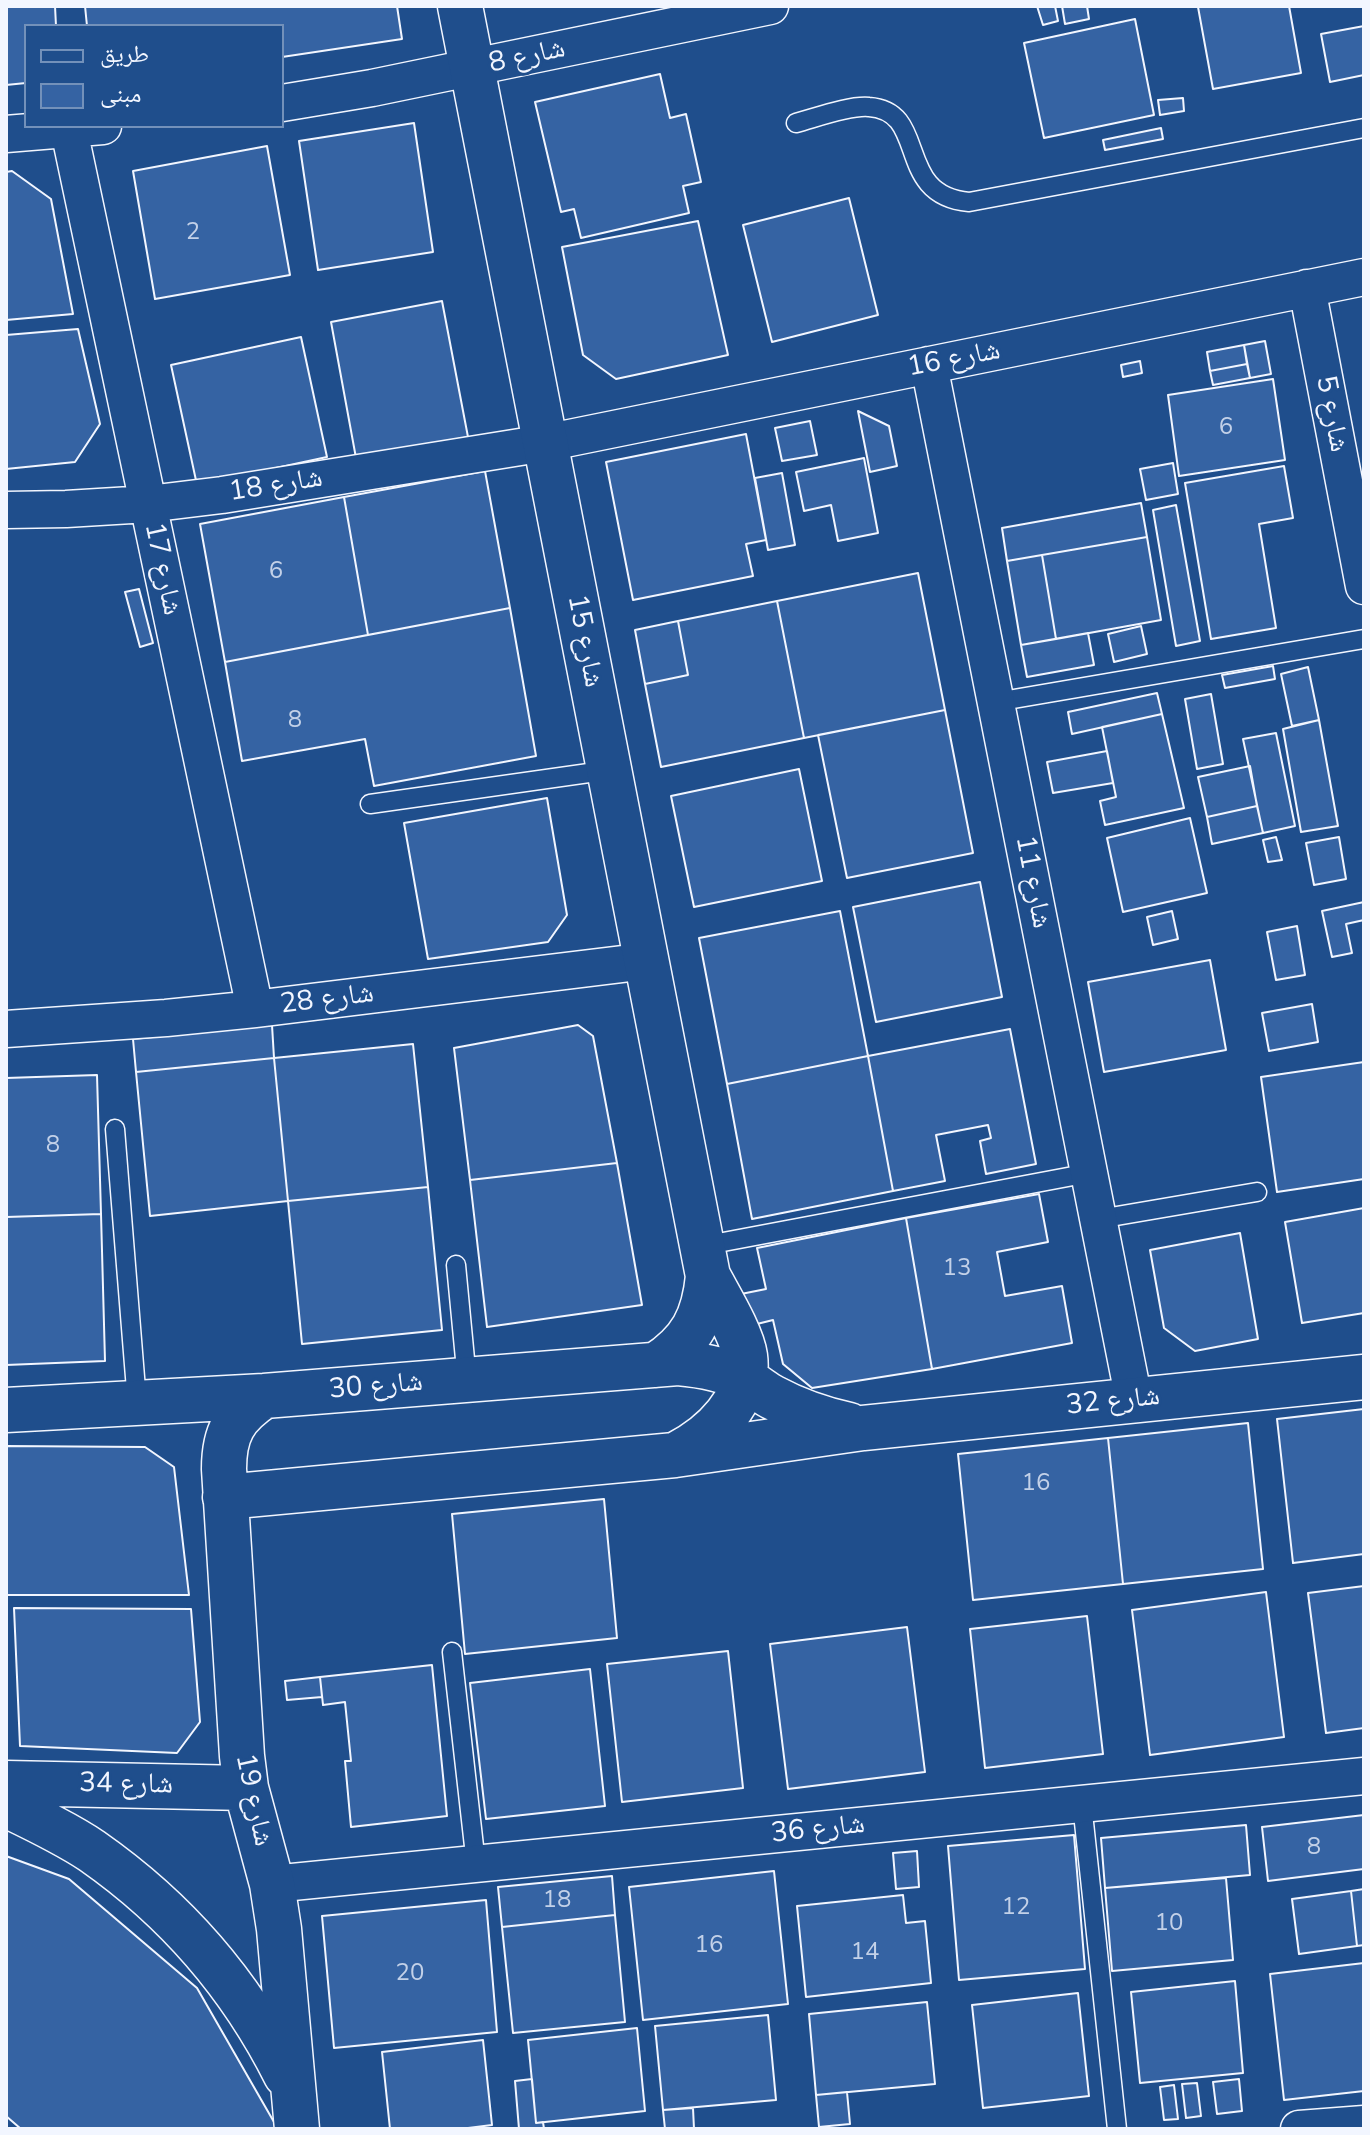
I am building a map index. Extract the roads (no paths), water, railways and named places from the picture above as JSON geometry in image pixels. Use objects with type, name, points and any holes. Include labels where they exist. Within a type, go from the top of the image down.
[{"type":"street","name":"شارع 15","points":[[460,6],[705,1261],[742,1343],[744,1379]]},
{"type":"street","name":"شارع 8","points":[[284,103],[372,88],[770,6]]},
{"type":"street","points":[[6,134],[86,128]]},
{"type":"street","name":"شارع 17","points":[[86,128],[148,504],[255,1009]]},
{"type":"street","name":"شارع 16","points":[[545,443],[1364,277]]},
{"type":"street","name":"شارع 5","points":[[1307,288],[1364,586]]},
{"type":"street","name":"شارع 11","points":[[929,365],[1134,1400]]},
{"type":"street","name":"شارع 18","points":[[6,510],[148,504],[222,495],[545,443]]},
{"type":"street","name":"شارع 28","points":[[6,1029],[255,1009],[647,961]]},
{"type":"street","name":"شارع 15","points":[[656,1365],[681,1346],[691,1333],[703,1306],[705,1261]]},
{"type":"street","name":"شارع 30","points":[[6,1410],[264,1396],[678,1363],[701,1365],[744,1379]]},
{"type":"street","name":"شارع 32","points":[[675,1455],[863,1428],[1364,1377]]},
{"type":"street","points":[[147,1402],[194,1432],[224,1483],[675,1455],[702,1439],[725,1417],[744,1379]]},
{"type":"street","name":"شارع 32","points":[[744,1379],[771,1397],[801,1410],[863,1428]]},
{"type":"street","name":"شارع 19","points":[[264,1396],[249,1406],[228,1434],[224,1451],[224,1483],[242,1756],[246,1788],[272,1884],[279,1929],[296,2111]]},
{"type":"street","name":"شارع 36","points":[[272,1884],[1364,1776]]},
{"type":"street","name":"شارع 34","points":[[6,1783],[246,1788]]},
{"type":"street","points":[[6,1805],[90,1850],[133,1881],[174,1917],[210,1957],[271,2045],[296,2111]]},
{"type":"street","points":[[1299,2129],[1364,2124]]},
{"type":"lane","points":[[796,123],[860,107],[883,110],[901,124],[924,180],[944,197],[969,202],[1364,128]]},
{"type":"lane","points":[[996,702],[1364,639]]},
{"type":"lane","points":[[370,804],[610,770]]},
{"type":"lane","points":[[115,1129],[147,1402]]},
{"type":"lane","points":[[705,1261],[1089,1173]]},
{"type":"lane","points":[[1099,1219],[1257,1192]]},
{"type":"lane","points":[[456,1265],[467,1380]]},
{"type":"lane","points":[[452,1652],[476,1864]]},
{"type":"lane","points":[[1082,1804],[1117,2129]]}]
